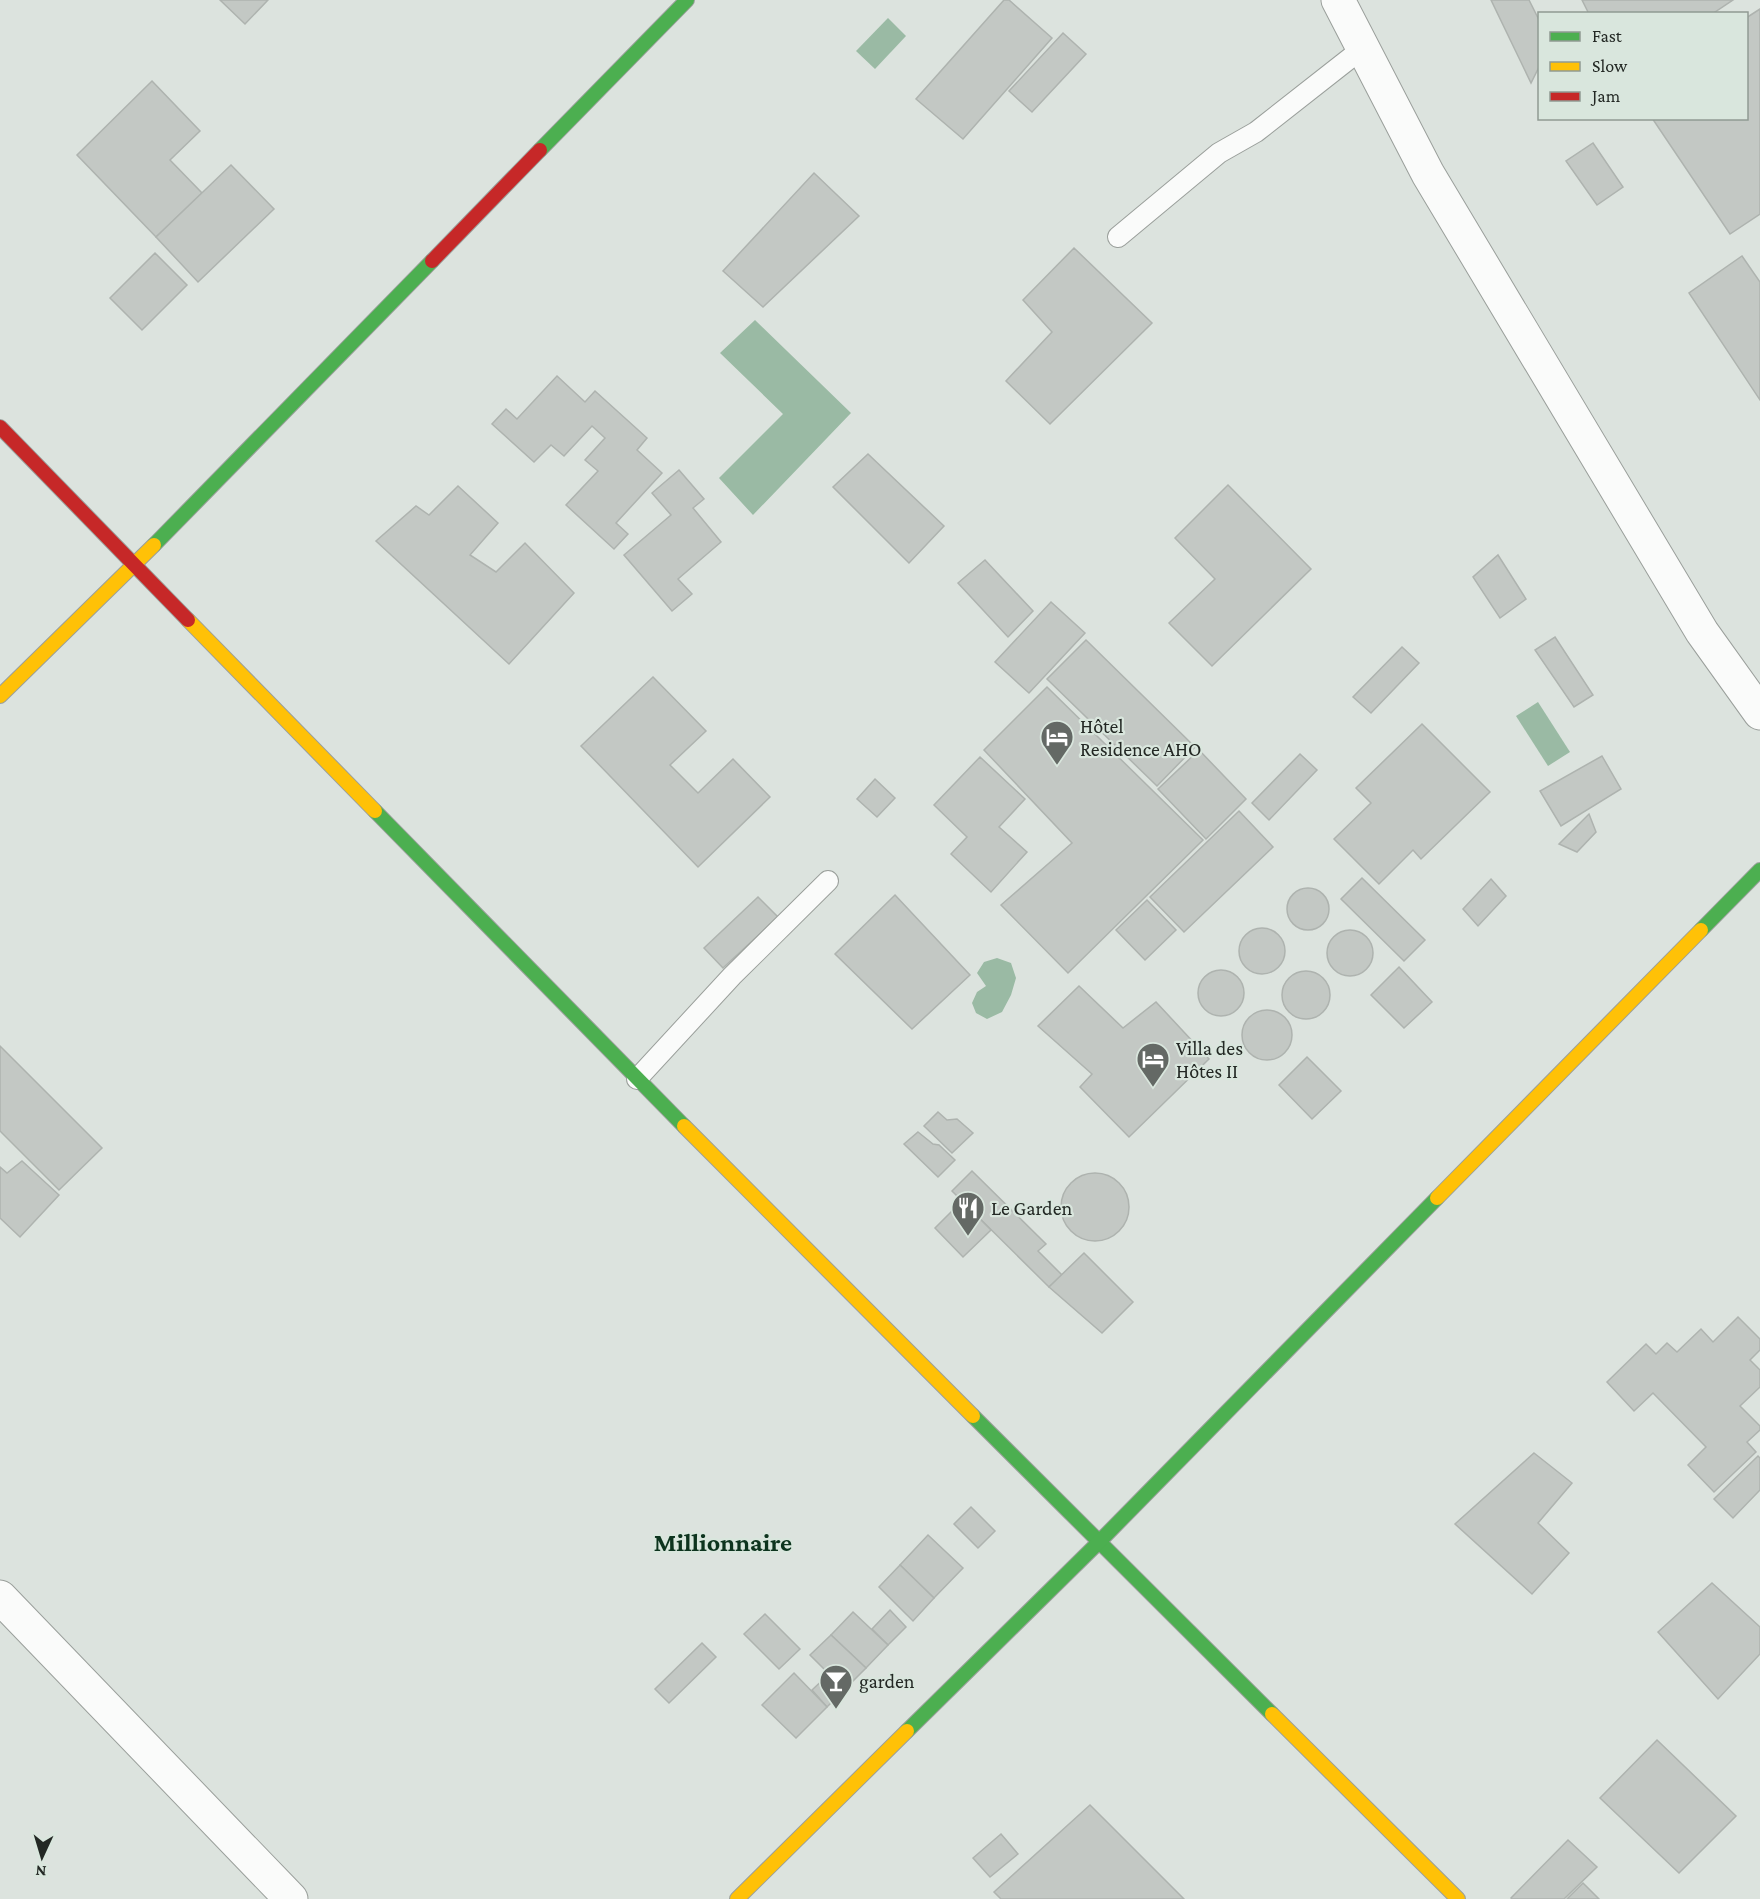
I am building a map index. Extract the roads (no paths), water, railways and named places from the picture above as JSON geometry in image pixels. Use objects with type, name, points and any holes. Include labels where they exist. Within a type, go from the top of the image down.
[{"type":"street","points":[[0,696],[135,564],[687,0]]},
{"type":"street","points":[[1338,0],[1434,183],[1702,632],[1760,713]]},
{"type":"street","points":[[0,427],[637,1079],[1458,1899]]},
{"type":"street","points":[[737,1899],[1099,1542],[1760,870]]},
{"type":"street","points":[[0,1597],[291,1899]]},
{"type":"lane","points":[[1118,237],[1219,153],[1256,132],[1363,48]]},
{"type":"lane","points":[[637,1079],[732,976],[828,881]]},
{"type":"place","name":"Hôtel Residence AHO","points":[[1057,766]]},
{"type":"place","name":"Villa des Hôtes II","points":[[1153,1088]]},
{"type":"place","name":"Le Garden","points":[[968,1237]]},
{"type":"place","name":"garden","points":[[836,1710]]},
{"type":"district","name":"Millionnaire","points":[[723,1542]]}]
